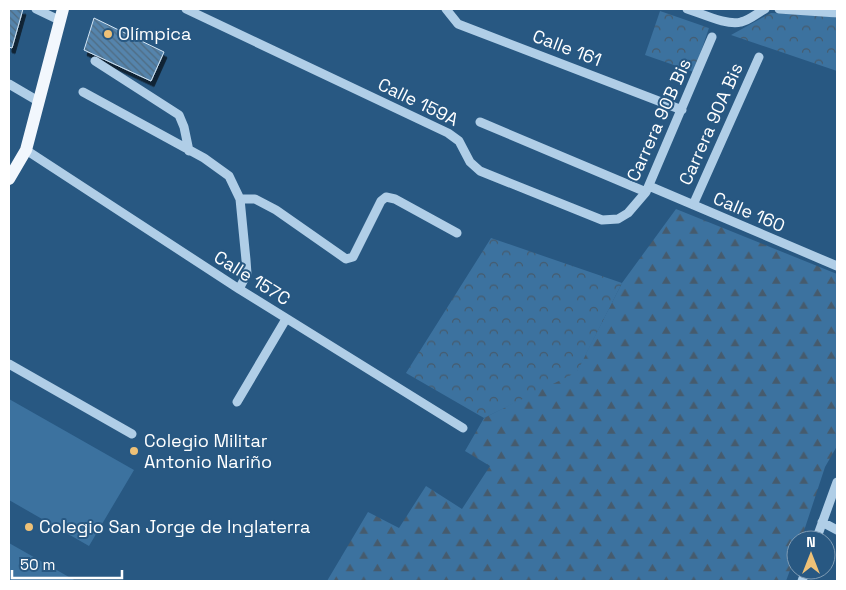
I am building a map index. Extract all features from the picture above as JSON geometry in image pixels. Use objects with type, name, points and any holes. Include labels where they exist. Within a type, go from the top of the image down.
[{"type":"main road","points":[[9,179],[26,150],[61,14]]},
{"type":"street","points":[[36,9],[61,14]]},
{"type":"street","name":"Calle 159A","points":[[186,9],[448,133],[459,141],[470,162],[480,170],[602,220],[618,219],[628,212]]},
{"type":"street","name":"Calle 161","points":[[446,9],[458,24],[682,110]]},
{"type":"street","points":[[687,9],[728,22],[739,23],[765,9]]},
{"type":"street","points":[[779,9],[837,13]]},
{"type":"street","name":"Carrera 90B Bis","points":[[628,212],[648,189],[712,36]]},
{"type":"street","name":"Carrera 90A Bis","points":[[693,205],[759,57]]},
{"type":"street","points":[[95,61],[179,115],[184,127],[189,151]]},
{"type":"street","points":[[9,84],[38,101]]},
{"type":"street","points":[[83,92],[204,158],[228,176],[240,199],[247,274],[238,290]]},
{"type":"street","name":"Calle 160","points":[[480,122],[693,205],[837,266]]},
{"type":"street","name":"Calle 157C","points":[[26,150],[238,290],[463,428]]},
{"type":"street","points":[[240,199],[255,199],[276,210],[346,259],[353,257],[381,201],[386,197],[395,199],[457,233]]},
{"type":"street","points":[[237,402],[286,319]]},
{"type":"street","points":[[9,364],[132,434]]},
{"type":"street","points":[[819,530],[837,482]]},
{"type":"street","points":[[822,522],[837,530]]},
{"type":"green space","points":[[660,11],[709,28],[694,72],[645,55]]},
{"type":"green space","points":[[771,13],[819,15],[837,18],[837,71],[731,35]]},
{"type":"green space","points":[[676,209],[837,274],[837,446],[825,467],[804,530],[786,530],[786,581],[327,581],[368,512],[399,528],[426,486],[462,509],[490,466],[465,451],[484,418],[577,371],[622,283]]},
{"type":"green space","points":[[491,238],[622,283],[577,372],[484,418],[406,373]]},
{"type":"green space","points":[[9,399],[134,470],[89,546],[9,500]]},
{"type":"green space","points":[[9,543],[76,581],[9,581]]},
{"type":"building","points":[[9,9],[23,9],[12,48],[9,47]]},
{"type":"building","name":"Olímpica","points":[[94,18],[164,52],[151,81],[84,50]]},
{"type":"place","name":"Olímpica","points":[[108,34]]},
{"type":"place","name":"Colegio Militar Antonio Nariño","points":[[134,451]]},
{"type":"place","name":"Colegio San Jorge de Inglaterra","points":[[29,527]]}]
